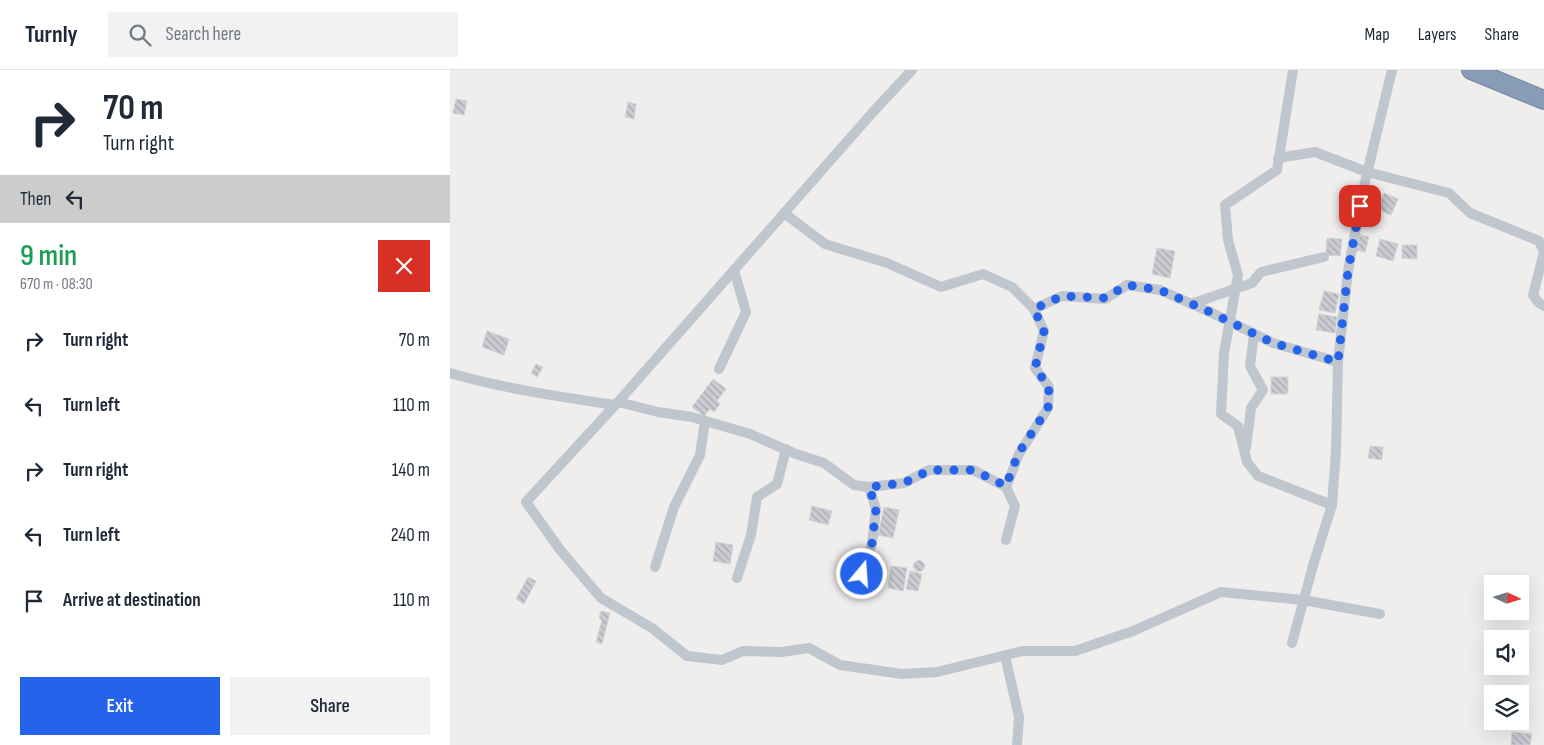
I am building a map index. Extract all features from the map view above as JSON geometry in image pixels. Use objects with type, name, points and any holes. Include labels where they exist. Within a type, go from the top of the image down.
[{"type":"highway","points":[[1471,70],[1544,100]]},
{"type":"highway","points":[[1502,70],[1544,87]]},
{"type":"street","points":[[912,70],[618,402],[526,502],[560,550],[601,598],[652,628],[687,656],[722,660],[743,651],[781,652],[809,648],[840,665],[902,674],[936,672],[1023,651],[1075,651],[1141,627],[1221,592],[1303,600],[1380,614]]},
{"type":"street","points":[[1293,70],[1276,170],[1225,205],[1228,240],[1238,275],[1224,353],[1221,414],[1238,426],[1247,462],[1258,476],[1332,505]]},
{"type":"street","points":[[1292,643],[1332,505],[1338,362],[1348,271],[1367,172],[1392,70]]},
{"type":"street","points":[[1278,158],[1314,152],[1367,172],[1449,194],[1470,213],[1539,242],[1544,252],[1533,295],[1544,306]]},
{"type":"street","points":[[784,213],[825,244],[887,263],[941,287],[982,274],[1012,287],[1034,309],[1044,331],[1035,368],[1049,387],[1048,408],[1018,454],[1006,486]]},
{"type":"street","points":[[1191,304],[1252,283],[1261,272],[1324,257]]},
{"type":"street","points":[[719,369],[746,312],[734,270]]},
{"type":"street","points":[[1034,309],[1062,296],[1105,298],[1127,285],[1160,290],[1273,343],[1338,362]]},
{"type":"street","points":[[1245,455],[1252,408],[1263,390],[1250,366],[1254,334]]},
{"type":"street","points":[[450,373],[482,382],[554,396],[608,404],[618,402],[658,412],[692,417],[750,434],[824,463],[854,485],[869,487],[904,483],[930,470],[973,470],[1006,486],[1015,506],[1006,540]]},
{"type":"street","points":[[655,567],[674,507],[700,455],[706,421]]},
{"type":"street","points":[[736,578],[751,535],[757,497],[776,484],[786,449]]},
{"type":"street","points":[[857,589],[872,543],[876,509],[869,487]]},
{"type":"street","points":[[1005,656],[1019,717],[1017,745]]},
{"type":"building","points":[[456,99],[467,101],[464,115],[453,113]]},
{"type":"building","points":[[628,102],[636,104],[634,119],[625,117]]},
{"type":"building","points":[[1384,193],[1398,199],[1391,215],[1377,209]]},
{"type":"building","points":[[1359,234],[1369,237],[1365,252],[1355,250]]},
{"type":"building","points":[[1327,238],[1342,239],[1340,256],[1326,255]]},
{"type":"building","points":[[1380,239],[1398,244],[1393,261],[1376,256]]},
{"type":"building","points":[[1402,245],[1417,245],[1417,259],[1402,258]]},
{"type":"building","points":[[1157,248],[1175,251],[1170,278],[1152,274]]},
{"type":"building","points":[[1324,291],[1339,294],[1335,313],[1319,310]]},
{"type":"building","points":[[1319,314],[1337,317],[1335,333],[1316,330]]},
{"type":"building","points":[[487,331],[509,339],[504,355],[482,347]]},
{"type":"building","points":[[536,364],[543,367],[537,377],[531,373]]},
{"type":"building","points":[[1271,377],[1288,377],[1288,394],[1271,394]]},
{"type":"building","points":[[713,379],[726,389],[717,401],[720,404],[714,412],[710,409],[704,416],[692,407]]},
{"type":"building","points":[[1370,446],[1383,447],[1382,460],[1368,458]]},
{"type":"building","points":[[812,506],[832,511],[828,525],[809,520]]},
{"type":"building","points":[[884,507],[899,510],[893,538],[878,535]]},
{"type":"building","points":[[716,542],[733,545],[730,564],[713,561]]},
{"type":"building","points":[[917,561],[921,561],[924,566],[923,570],[917,571],[914,568],[914,564]]},
{"type":"building","points":[[891,566],[907,568],[903,591],[888,588]]},
{"type":"building","points":[[910,571],[922,574],[918,591],[906,589]]},
{"type":"building","points":[[528,577],[536,581],[524,604],[516,599]]},
{"type":"building","points":[[601,611],[610,613],[602,644],[596,642],[602,620],[599,618]]},
{"type":"building","points":[[1512,732],[1532,734],[1530,745],[1511,745]]},
{"type":"route","points":[[862,574],[872,543],[876,509],[869,487],[904,483],[930,470],[973,470],[1006,486],[1018,454],[1048,408],[1049,387],[1035,368],[1044,331],[1034,309],[1062,296],[1105,298],[1127,285],[1160,290],[1273,343],[1338,362],[1348,271],[1360,206]]}]
